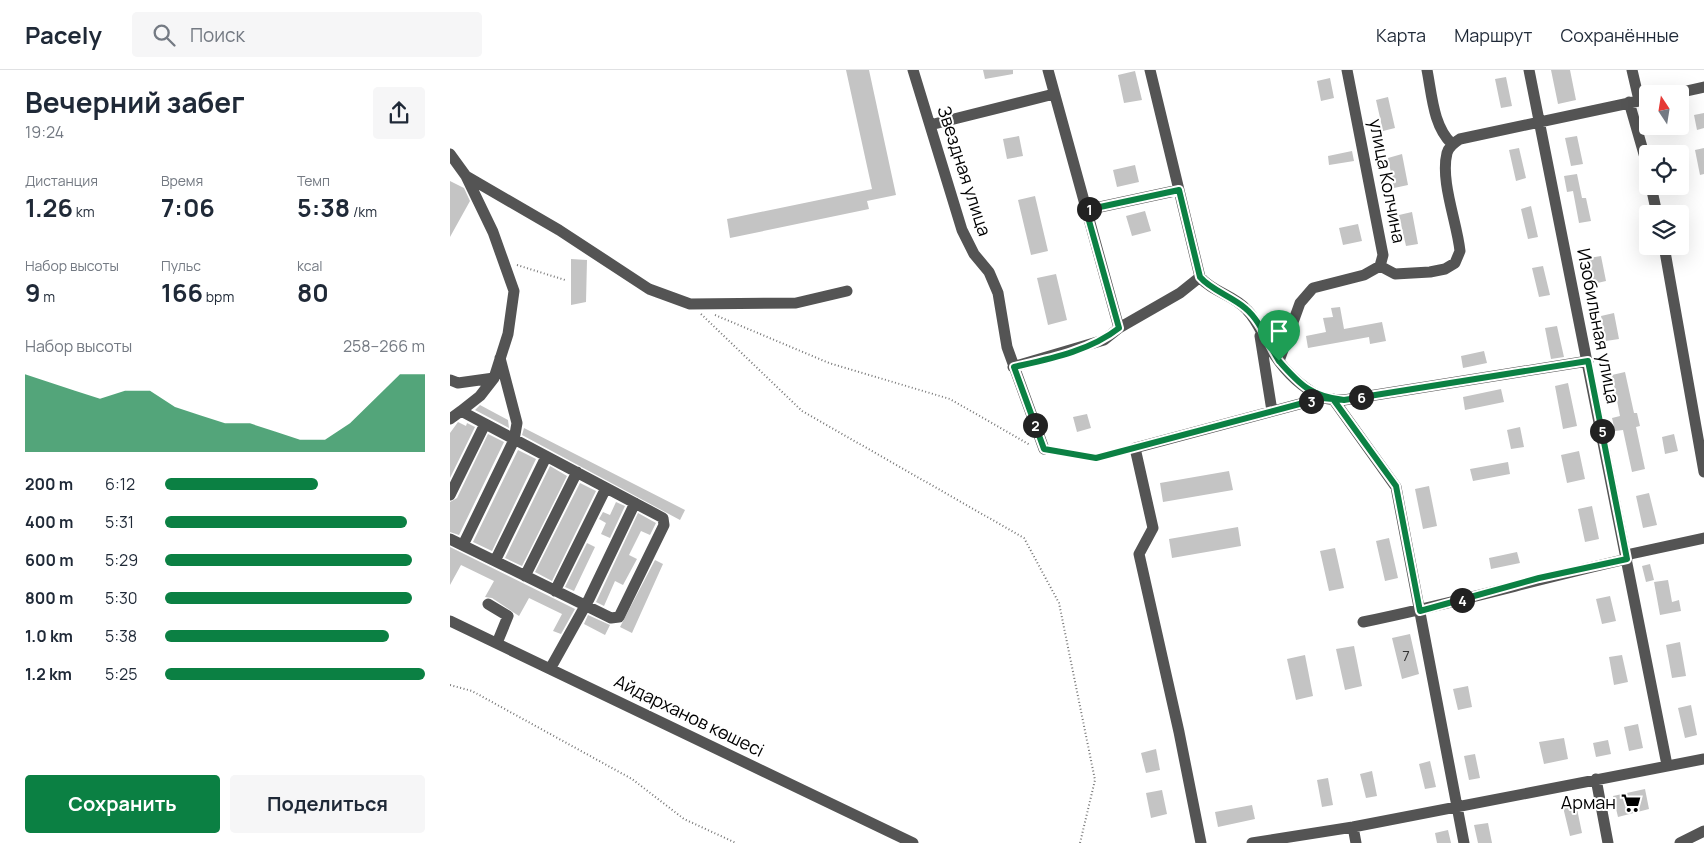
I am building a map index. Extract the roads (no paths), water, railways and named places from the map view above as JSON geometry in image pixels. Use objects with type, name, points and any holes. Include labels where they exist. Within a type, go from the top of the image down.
[{"type":"street","name":"Звездная улица","points":[[913,70],[962,230],[974,254],[989,272],[998,293],[1007,347],[1044,449]]},
{"type":"street","points":[[1048,70],[1119,328]]},
{"type":"street","points":[[1150,70],[1200,277],[1207,286],[1220,290],[1246,309],[1259,325],[1279,361],[1295,379],[1328,398],[1396,486],[1464,843]]},
{"type":"street","name":"улица Колчина","points":[[1279,361],[1300,303],[1313,288],[1364,275],[1380,266],[1383,255],[1347,70]]},
{"type":"street","points":[[1427,70],[1437,120],[1442,132],[1452,144]]},
{"type":"street","name":"Изобильная улица","points":[[1529,70],[1667,765]]},
{"type":"street","points":[[1380,266],[1395,274],[1408,275],[1445,269],[1455,263],[1460,251],[1446,172],[1447,152],[1452,144],[1460,138],[1639,101],[1632,70]]},
{"type":"street","points":[[1689,91],[1704,88]]},
{"type":"street","points":[[930,125],[1054,94]]},
{"type":"street","points":[[450,154],[466,176],[493,232],[514,292],[508,334],[494,378],[480,396],[450,419]]},
{"type":"street","points":[[466,176],[558,230],[648,289],[690,304],[796,303],[848,291]]},
{"type":"street","points":[[1086,210],[1179,190]]},
{"type":"street","points":[[1666,255],[1704,472]]},
{"type":"street","points":[[1014,367],[1040,361],[1104,340],[1119,328],[1180,293],[1200,277]]},
{"type":"street","points":[[1259,325],[1272,411]]},
{"type":"street","points":[[462,545],[514,440],[517,423],[500,358]]},
{"type":"street","points":[[1201,843],[1177,723],[1139,554],[1153,528],[1135,448],[1328,398],[1344,400],[1434,388],[1588,361]]},
{"type":"street","points":[[450,380],[458,383],[494,378]]},
{"type":"street","points":[[450,539],[611,618],[619,617],[664,526],[663,518],[461,411]]},
{"type":"street","points":[[450,495],[485,424]]},
{"type":"street","points":[[495,561],[546,456]]},
{"type":"street","points":[[525,576],[577,472]]},
{"type":"street","points":[[555,591],[606,488]]},
{"type":"street","points":[[550,669],[635,503]]},
{"type":"street","points":[[1363,622],[1420,611],[1539,578],[1704,538]]},
{"type":"street","points":[[488,604],[508,616],[497,643]]},
{"type":"street","name":"Айдарханов көшесі","points":[[450,621],[913,843]]},
{"type":"street","points":[[1252,843],[1353,827],[1704,759]]},
{"type":"street","points":[[1596,779],[1608,843]]},
{"type":"street","points":[[1353,827],[1356,843]]},
{"type":"street","points":[[1680,843],[1704,831]]},
{"type":"place","name":"Арман","points":[[1631,803]]}]
